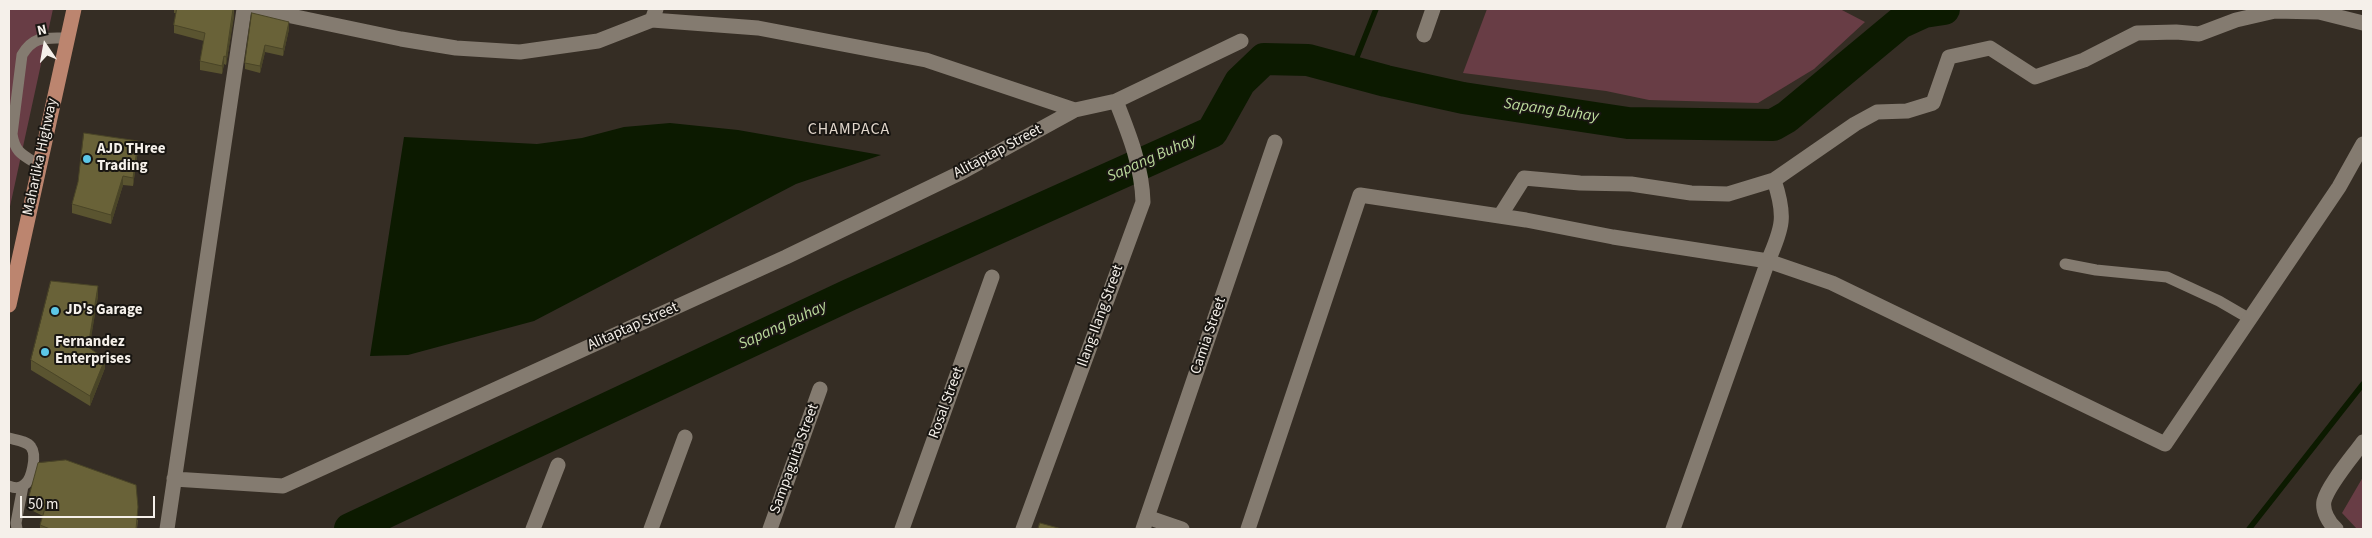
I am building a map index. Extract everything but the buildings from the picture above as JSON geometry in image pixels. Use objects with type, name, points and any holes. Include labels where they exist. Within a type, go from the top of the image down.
[{"type":"main road","name":"Maharlika Highway","points":[[9,305],[74,9]]},
{"type":"street","points":[[167,529],[244,9]]},
{"type":"street","points":[[258,9],[304,14],[456,48],[520,52],[598,40],[654,15],[758,28],[926,60],[1075,110]]},
{"type":"street","points":[[1424,36],[1433,9]]},
{"type":"street","points":[[1500,216],[1524,178],[1580,183],[1631,184],[1691,193],[1728,194],[1774,180],[1854,124],[1877,112],[1907,110],[1933,103],[1949,58],[1990,48],[2035,77],[2084,60],[2137,33],[2176,32],[2199,34],[2236,20],[2276,11],[2319,12],[2363,23]]},
{"type":"street","name":"Alitaptap Street","points":[[174,479],[283,486],[786,257],[962,172],[1075,110],[1116,101],[1242,41]]},
{"type":"street","name":"Ilang-Ilang Street","points":[[1023,529],[1143,202],[1142,184],[1132,140],[1116,101]]},
{"type":"street","name":"Camia Street","points":[[1145,523],[1275,142]]},
{"type":"street","points":[[1248,529],[1360,195],[1500,216],[1613,237],[1768,261],[1832,283],[2165,444],[2339,186],[2363,144]]},
{"type":"street","points":[[1673,529],[1768,261],[1781,231],[1782,204],[1774,180]]},
{"type":"street","name":"Rosal Street","points":[[902,529],[992,277]]},
{"type":"street","name":"Sampaguita Street","points":[[770,529],[820,389]]},
{"type":"street","points":[[651,529],[685,437]]},
{"type":"street","points":[[2336,529],[2328,522],[2324,502],[2335,480],[2363,442]]},
{"type":"street","points":[[533,529],[558,465]]},
{"type":"street","points":[[1145,523],[1182,529]]},
{"type":"lane","points":[[39,165],[15,149],[12,134],[12,98],[22,55],[28,44],[40,38],[68,38]]},
{"type":"lane","points":[[2065,264],[2096,270],[2167,277],[2219,301],[2250,319]]},
{"type":"lane","points":[[9,438],[26,443],[31,446],[34,453],[28,482],[23,486],[15,488],[9,486]]},
{"type":"lane","points":[[17,529],[23,486]]},
{"type":"shaded area","points":[[9,9],[53,9],[9,211]]},
{"type":"shaded area","points":[[1487,9],[1840,9],[1865,22],[1814,69],[1758,103],[1649,100],[1606,91],[1463,73]]},
{"type":"shaded area","points":[[670,123],[738,130],[881,155],[796,184],[534,321],[408,355],[370,356],[404,137],[537,144],[582,138],[624,127]]},
{"type":"shaded area","points":[[2363,477],[2363,529],[2357,529],[2342,513]]},
{"type":"waterway","points":[[1351,72],[1376,9]]},
{"type":"waterway","name":"Sapang Buhay","points":[[350,529],[849,295],[1212,132],[1240,82],[1264,59],[1308,60],[1386,81],[1463,98],[1628,123],[1773,125],[1787,117],[1900,23],[1924,12],[1944,9]]},
{"type":"waterway","points":[[2249,529],[2363,384]]},
{"type":"place","name":"AJD THree Trading","points":[[87,159]]},
{"type":"place","name":"JD's Garage","points":[[55,311]]},
{"type":"place","name":"Fernandez Enterprises","points":[[45,352]]},
{"type":"district","name":"CHAMPACA","points":[[849,130]]}]
